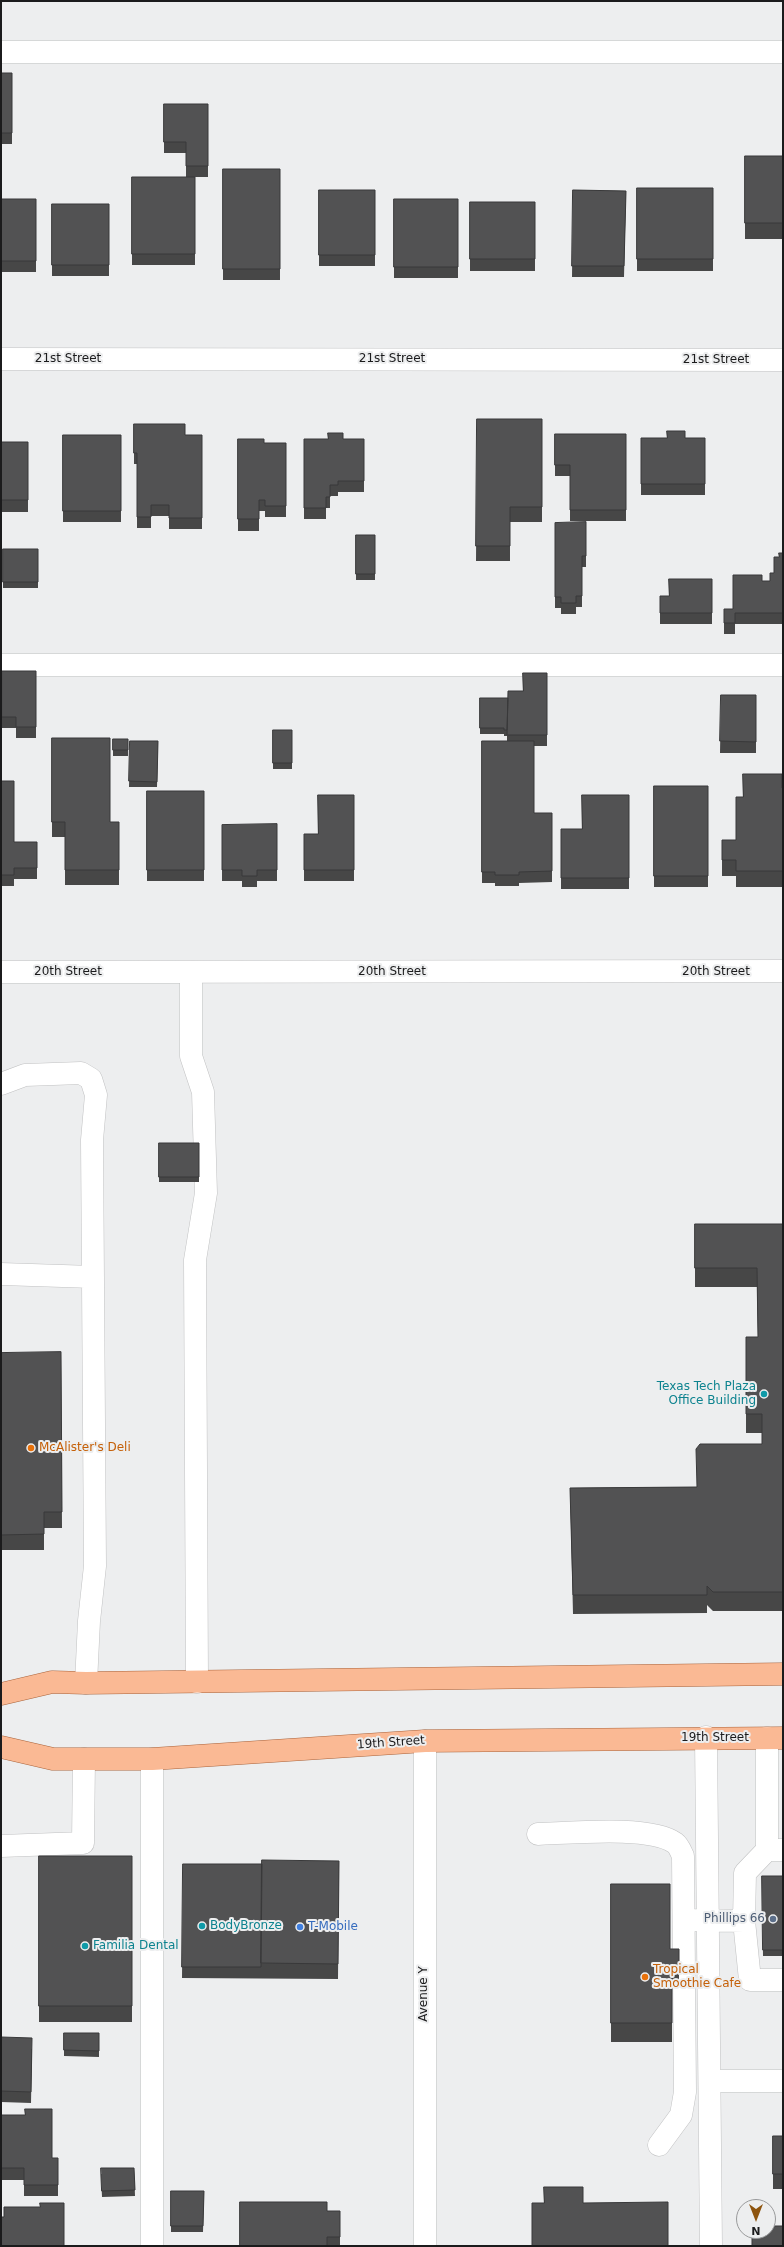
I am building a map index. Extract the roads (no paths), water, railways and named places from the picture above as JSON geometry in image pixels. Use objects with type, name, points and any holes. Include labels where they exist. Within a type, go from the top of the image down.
[{"type":"main road","points":[[1,1694],[52,1682],[197,1682],[783,1674]]},
{"type":"main road","name":"19th Street","points":[[1,1747],[53,1759],[152,1759],[425,1741],[706,1737],[775,1738]]},
{"type":"street","points":[[1,52],[783,52]]},
{"type":"street","name":"21st Street","points":[[1,359],[783,360]]},
{"type":"street","points":[[1,665],[783,665]]},
{"type":"street","name":"20th Street","points":[[1,972],[783,971]]},
{"type":"street","points":[[191,972],[191,1056],[203,1092],[206,1193],[195,1260],[197,1682]]},
{"type":"street","points":[[1,1084],[25,1075],[81,1073],[91,1079],[96,1095],[92,1140],[95,1566],[89,1621],[86,1683]]},
{"type":"street","points":[[1,1274],[93,1277]]},
{"type":"street","points":[[706,1737],[711,2246]]},
{"type":"street","points":[[775,1738],[775,1850],[745,1874],[744,1921],[750,1980],[783,1980]]},
{"type":"street","name":"Avenue Y","points":[[425,1741],[425,2246]]},
{"type":"street","points":[[1,1846],[83,1844],[84,1759]]},
{"type":"street","points":[[152,1759],[152,2246]]},
{"type":"street","points":[[538,1834],[646,1833],[664,1837],[676,1844],[683,1856],[684,2092],[682,2115],[659,2145]]},
{"type":"street","points":[[684,1920],[744,1921]]},
{"type":"street","points":[[710,2081],[783,2081]]},
{"type":"place","name":"Texas Tech Plaza Office Building","points":[[764,1394]]},
{"type":"place","name":"McAlister's Deli","points":[[31,1448]]},
{"type":"place","name":"Phillips 66","points":[[773,1919]]},
{"type":"place","name":"BodyBronze","points":[[202,1926]]},
{"type":"place","name":"T-Mobile","points":[[300,1927]]},
{"type":"place","name":"Familia Dental","points":[[85,1946]]},
{"type":"place","name":"Tropical Smoothie Cafe","points":[[645,1977]]}]
